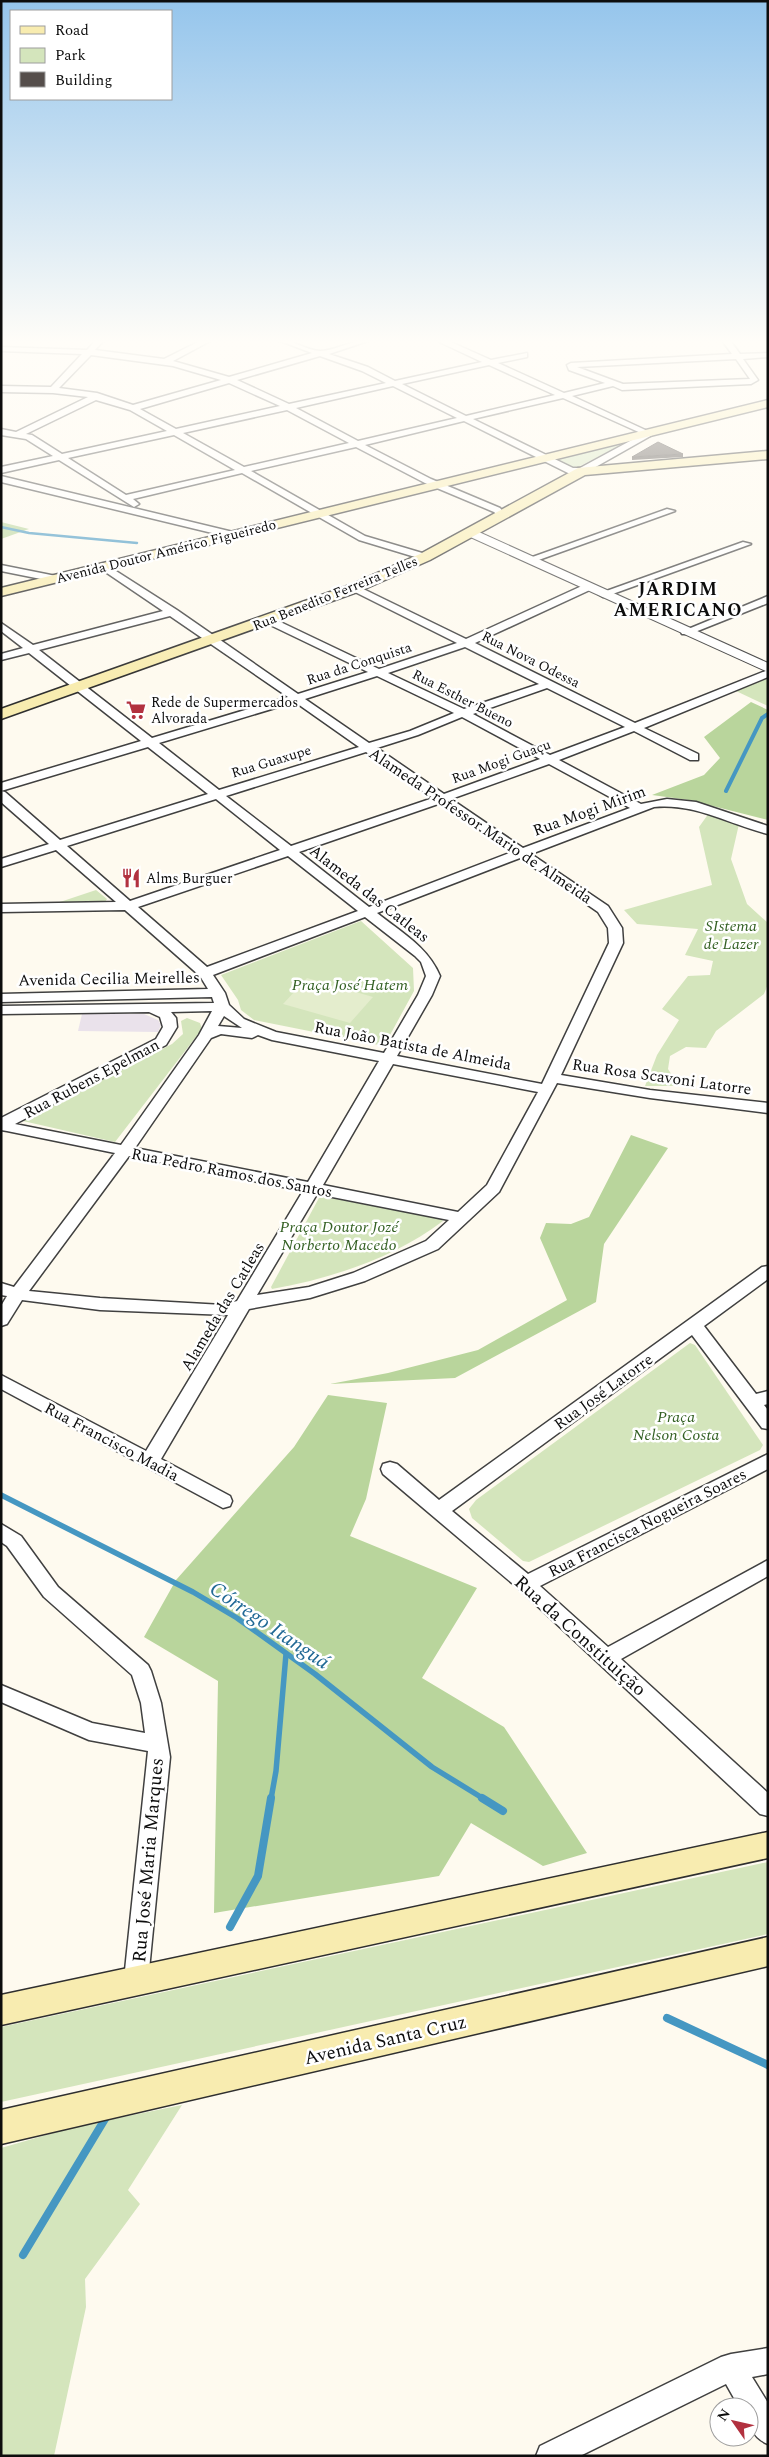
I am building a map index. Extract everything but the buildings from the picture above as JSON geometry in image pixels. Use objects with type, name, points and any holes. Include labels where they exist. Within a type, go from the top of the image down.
[{"type":"main road","name":"Avenida Doutor Américo Figueiredo","points":[[1,592],[557,454]]},
{"type":"main road","points":[[582,471],[768,455]]},
{"type":"main road","name":"Rua Benedito Ferreira Telles","points":[[1,714],[355,588],[425,557],[582,471]]},
{"type":"main road","points":[[1,2010],[768,1845]]},
{"type":"main road","name":"Avenida Santa Cruz","points":[[1,2127],[768,1951]]},
{"type":"street","points":[[56,454],[125,503],[146,512],[233,535]]},
{"type":"street","points":[[1,470],[77,454]]},
{"type":"street","points":[[214,454],[362,538],[425,557]]},
{"type":"street","points":[[125,503],[242,470],[314,454]]},
{"type":"street","points":[[375,454],[453,495],[497,510],[501,515]]},
{"type":"street","points":[[536,454],[567,470],[582,471]]},
{"type":"street","name":"Rua Benedito Ferreira Telles","points":[[582,471],[614,454]]},
{"type":"street","points":[[1,479],[134,504],[146,512]]},
{"type":"street","points":[[529,560],[670,511]]},
{"type":"street","points":[[470,532],[588,588],[768,668]]},
{"type":"street","points":[[603,594],[746,544]]},
{"type":"street","name":"Alameda Professor Mario de Almeida","points":[[9,1291],[32,1297],[100,1304],[223,1311],[310,1292],[393,1264],[432,1245],[464,1218],[493,1188],[549,1084],[616,944],[615,928],[603,909],[105,567]]},
{"type":"street","points":[[1,568],[56,579]]},
{"type":"street","name":"Rua Nova Odessa","points":[[355,588],[694,757]]},
{"type":"street","points":[[467,643],[588,588]]},
{"type":"street","points":[[686,632],[768,599]]},
{"type":"street","points":[[1,657],[173,612]]},
{"type":"street","name":"Rua Esther Bueno","points":[[268,620],[463,713],[641,809]]},
{"type":"street","name":"Alameda das Catleas","points":[[1,626],[420,953],[428,961],[433,976],[425,994],[313,1188],[150,1460]]},
{"type":"street","name":"Rua da Conquista","points":[[1,787],[297,699],[467,643]]},
{"type":"street","name":"Rua Mogi Guaçu","points":[[1,908],[129,906],[443,798],[635,727],[768,673]]},
{"type":"street","name":"Rua Guaxupe","points":[[1,863],[414,733],[463,713],[549,684]]},
{"type":"street","name":"Rua João Batista de Almeida","points":[[1,795],[205,973],[220,1000],[239,1022],[272,1036]]},
{"type":"street","name":"Rua Mogi Mirim","points":[[205,973],[664,802],[677,802],[714,811],[768,830]]},
{"type":"street","name":"Avenida Cecilia Meirelles","points":[[1,998],[220,1000]]},
{"type":"street","points":[[1,1010],[149,1008],[220,1000]]},
{"type":"street","points":[[1,1320],[9,1291],[125,1151],[206,1034],[220,1000]]},
{"type":"street","points":[[168,1007],[201,1015],[208,1022],[206,1034]]},
{"type":"street","name":"Rua Rubens Epelman","points":[[2,1124],[161,1042],[169,1035],[172,1026],[170,1018],[165,1013],[149,1008]]},
{"type":"street","name":"Rua João Batista de Almeida","points":[[206,1034],[226,1030],[272,1036],[549,1084]]},
{"type":"street","name":"Rua Rosa Scavoni Latorre","points":[[549,1084],[768,1108]]},
{"type":"street","name":"Rua Pedro Ramos dos Santos","points":[[2,1124],[12,1128],[125,1151],[464,1218]]},
{"type":"street","name":"Rua José Latorre","points":[[438,1510],[768,1272]]},
{"type":"street","points":[[694,1326],[760,1400],[768,1423]]},
{"type":"street","name":"Rua Francisco Madia","points":[[1,1381],[223,1501]]},
{"type":"street","name":"Rua Francisca Nogueira Soares","points":[[526,1584],[768,1461]]},
{"type":"street","name":"Rua da Constituição","points":[[390,1469],[526,1584],[768,1807]]},
{"type":"street","name":"Rua José Maria Marques","points":[[1,1531],[14,1541],[51,1592],[141,1671],[151,1703],[159,1757],[136,1980]]},
{"type":"street","points":[[606,1658],[768,1567]]},
{"type":"street","points":[[1,1693],[89,1732],[157,1744]]},
{"type":"street","points":[[550,2456],[731,2367],[768,2361]]},
{"type":"street","points":[[731,2367],[768,2430]]},
{"type":"shaded area","points":[[82,1014],[144,1014],[158,1020],[161,1025],[158,1032],[78,1031]]},
{"type":"green space","points":[[575,454],[604,454],[576,468],[569,468],[554,459]]},
{"type":"green space","points":[[1,522],[29,529],[1,539]]},
{"type":"green space","points":[[768,678],[768,706],[736,691]]},
{"type":"green space","points":[[751,702],[768,710],[768,820],[689,800],[652,795],[704,775],[720,758],[704,737]]},
{"type":"green space","name":"SIstema de Lazer","points":[[709,813],[739,824],[731,859],[747,904],[768,923],[768,984],[764,994],[716,1031],[706,1048],[686,1047],[670,1056],[668,1069],[679,1086],[645,1086],[657,1055],[679,1020],[662,1009],[688,976],[710,975],[713,961],[685,955],[698,929],[637,924],[624,910],[712,885],[699,827]]},
{"type":"green space","points":[[96,890],[107,899],[105,902],[60,902]]},
{"type":"green space","name":"Praça José Hatem","points":[[361,921],[413,968],[414,991],[384,1046],[254,1020],[241,1010],[238,1000],[221,975]]},
{"type":"green space","points":[[307,978],[373,997],[350,1023],[283,1004]]},
{"type":"green space","points":[[187,1018],[200,1023],[202,1029],[115,1142],[23,1121],[172,1044],[183,1034],[181,1021]]},
{"type":"green space","points":[[631,1135],[668,1148],[604,1244],[596,1302],[455,1378],[330,1384],[388,1373],[478,1350],[567,1300],[540,1238],[546,1223],[571,1224],[589,1217]]},
{"type":"green space","name":"Praça Doutor Jozé Norberto Macedo","points":[[320,1196],[441,1219],[443,1221],[404,1246],[362,1265],[318,1279],[272,1289],[271,1287]]},
{"type":"green space","name":"Praça Nelson Costa","points":[[690,1343],[695,1345],[763,1445],[760,1450],[529,1562],[523,1561],[472,1518],[469,1509],[476,1500]]},
{"type":"green space","points":[[328,1395],[387,1403],[366,1499],[350,1536],[477,1588],[422,1678],[504,1727],[587,1853],[543,1866],[471,1823],[439,1876],[214,1913],[218,1681],[144,1637],[176,1580],[294,1447]]},
{"type":"green space","points":[[768,1862],[768,1934],[1,2102],[1,2027]]},
{"type":"green space","points":[[182,2105],[128,2190],[140,2204],[85,2279],[86,2307],[54,2456],[1,2456],[1,2148],[74,2127]]},
{"type":"waterway","points":[[1,527],[29,533],[137,543]]},
{"type":"waterway","points":[[726,791],[762,718],[768,714]]},
{"type":"waterway","name":"Córrego Itanguá","points":[[1,1495],[193,1592],[237,1618],[315,1674],[432,1767],[484,1799]]},
{"type":"waterway","points":[[271,1799],[276,1771],[286,1654]]},
{"type":"waterway","points":[[230,1927],[258,1876],[271,1798]]},
{"type":"waterway","name":"Córrego Itanguá","points":[[482,1798],[503,1811]]},
{"type":"waterway","name":"Córrego Itanguá","points":[[667,2018],[768,2065]]},
{"type":"waterway","points":[[23,2255],[108,2114]]},
{"type":"place","name":"Rede de Supermercados Alvorada","points":[[136,710]]},
{"type":"place","name":"Alms Burguer","points":[[131,878]]},
{"type":"district","name":"JARDIM AMERICANO","points":[[678,599]]}]
